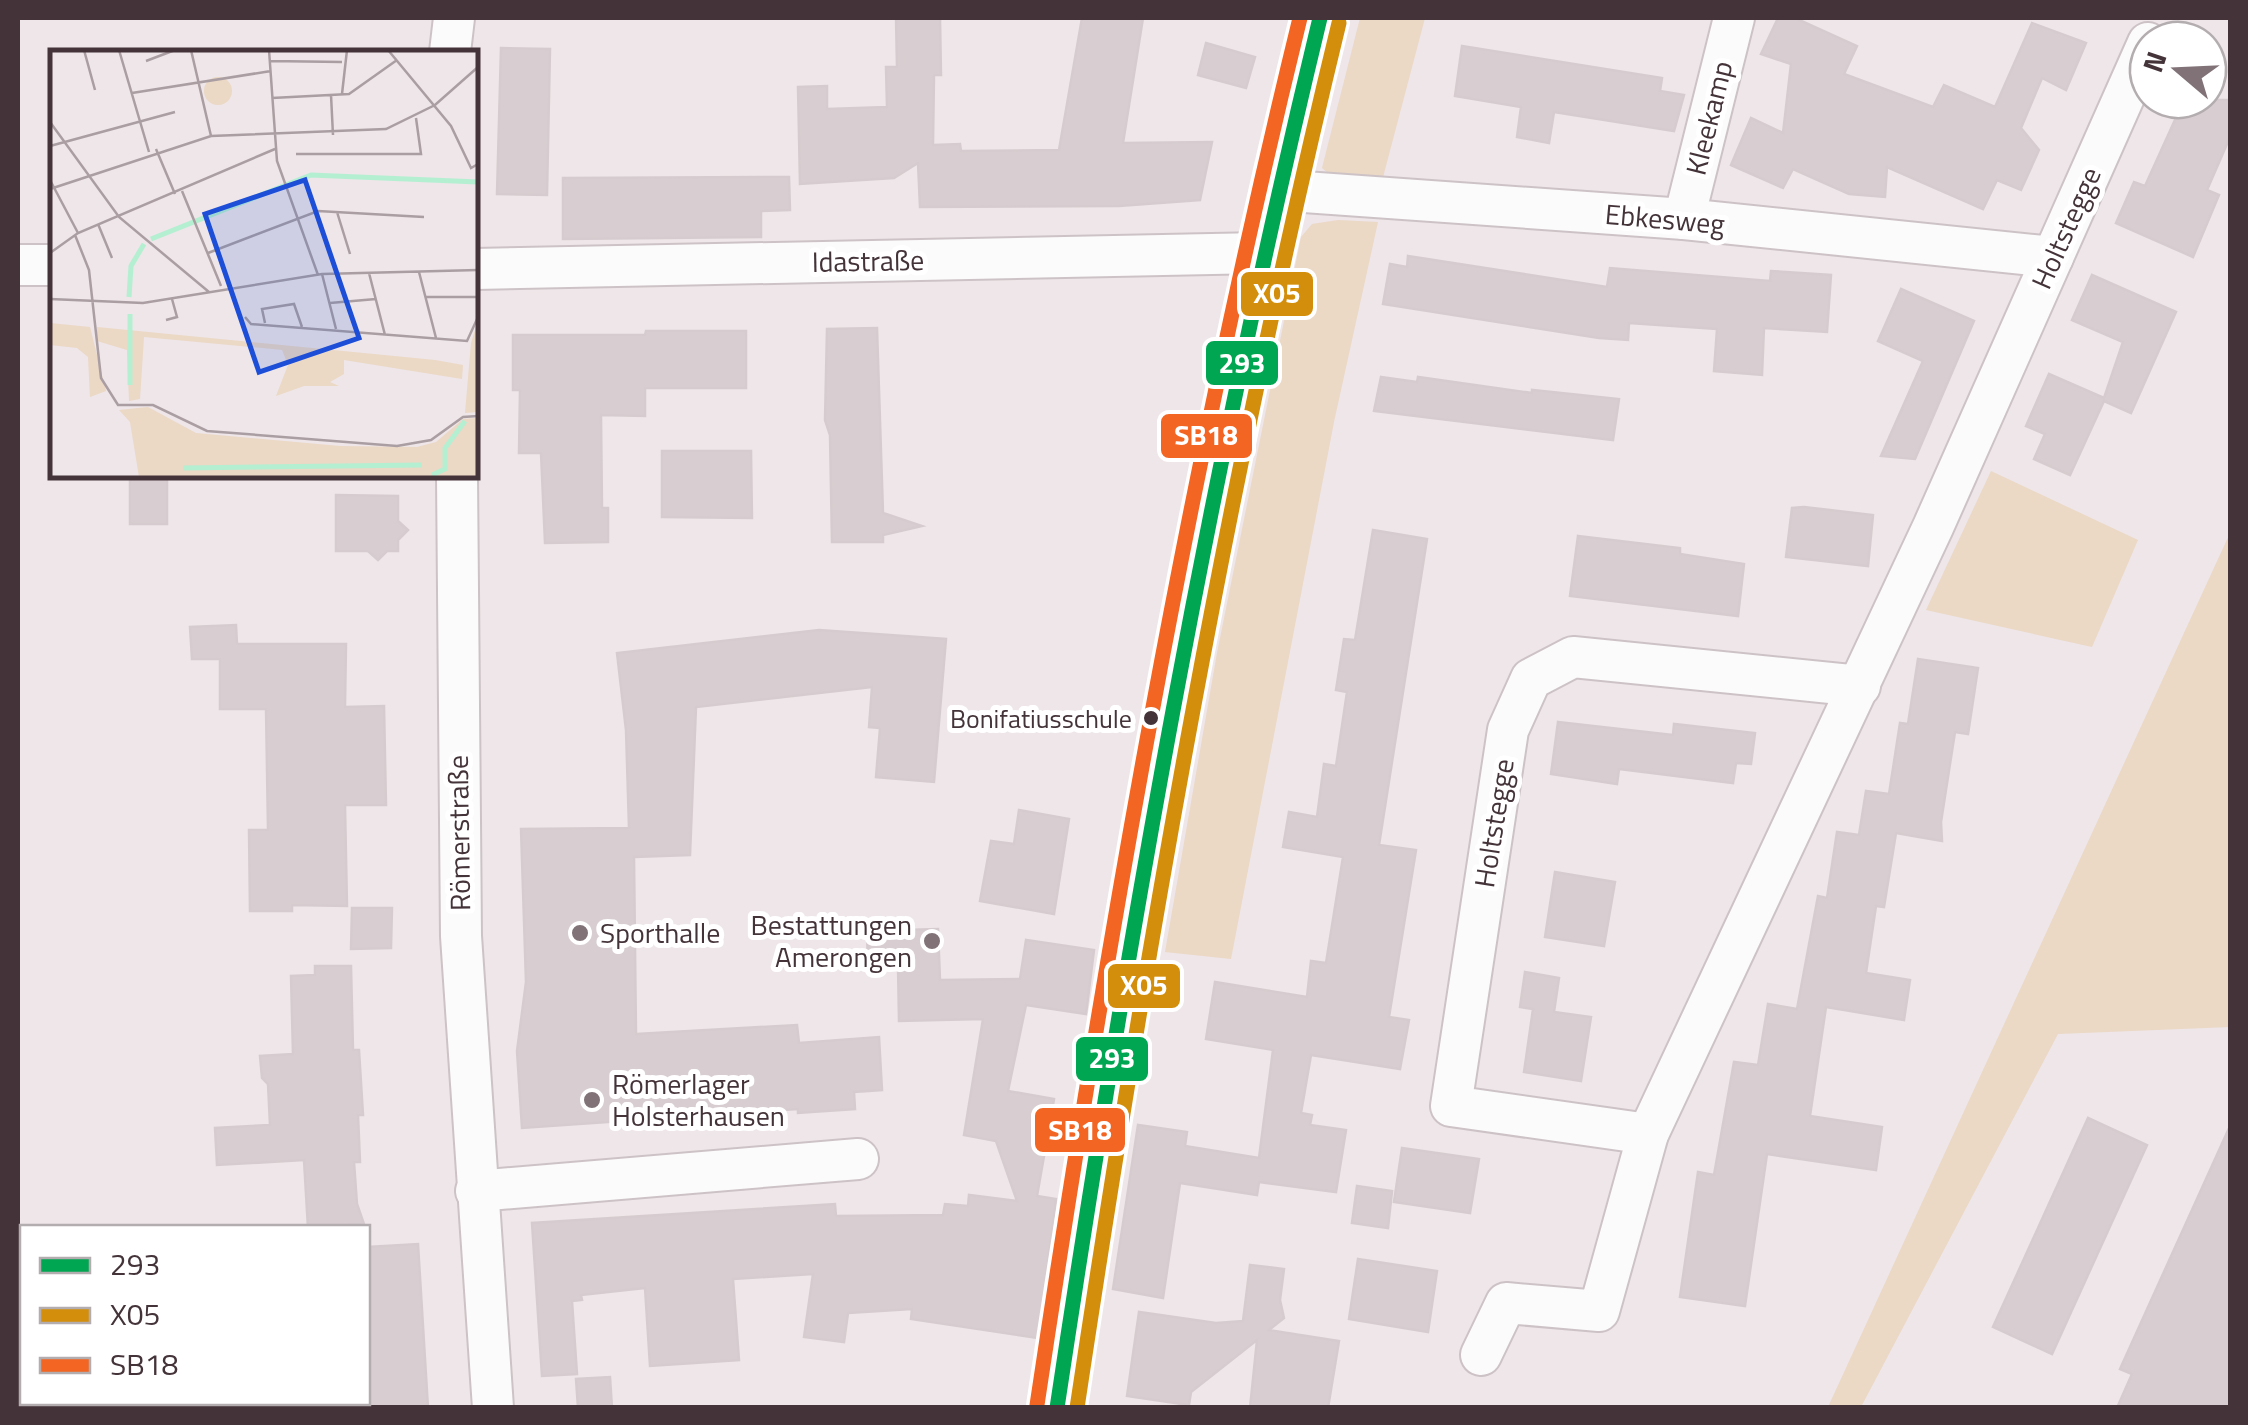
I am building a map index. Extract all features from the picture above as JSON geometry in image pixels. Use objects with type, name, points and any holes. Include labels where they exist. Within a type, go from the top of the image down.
[{"type":"main road","points":[[1057,1408],[1162,738],[1262,252],[1320,18]]},
{"type":"street","points":[[450,50],[454,18]]},
{"type":"street","name":"Kleekamp","points":[[1684,219],[1734,18]]},
{"type":"street","name":"Holtstegge","points":[[1481,1356],[1506,1303],[1599,1311],[1648,1134],[1860,686],[2128,89]]},
{"type":"street","name":"Ebkesweg","points":[[1276,190],[1684,219],[2052,258]]},
{"type":"street","name":"Idastraße","points":[[478,269],[1262,252]]},
{"type":"street","points":[[18,264],[50,265]]},
{"type":"street","name":"Römerstraße","points":[[458,478],[461,936],[492,1408]]},
{"type":"street","name":"Holtstegge","points":[[1648,1134],[1451,1106],[1508,730],[1531,679],[1574,657],[1860,686]]},
{"type":"street","points":[[476,1191],[858,1160]]},
{"type":"shaded area","points":[[1360,18],[1425,18],[1382,181],[1335,179],[1322,168]]},
{"type":"shaded area","points":[[1338,220],[1378,222],[1334,422],[1231,959],[1165,952],[1217,653],[1301,237],[1312,224]]},
{"type":"shaded area","points":[[1991,471],[2138,540],[2092,647],[1926,610]]},
{"type":"shaded area","points":[[2230,533],[2230,1027],[2058,1034],[1861,1407],[1828,1407]]},
{"type":"building","points":[[896,18],[940,18],[941,75],[934,75],[933,145],[960,144],[961,151],[1059,150],[1082,18],[1143,18],[1123,143],[1212,142],[1200,200],[1119,206],[920,207],[918,163],[894,178],[800,184],[798,87],[827,86],[827,109],[887,107],[886,67],[897,67]]},
{"type":"building","points":[[1778,18],[1795,18],[1857,46],[1844,74],[1933,107],[1944,85],[1995,107],[2032,23],[2086,43],[2066,90],[2042,78],[2021,128],[2039,150],[2021,190],[1997,180],[1983,209],[1887,167],[1885,197],[1849,194],[1793,169],[1783,188],[1731,165],[1751,118],[1783,133],[1791,64],[1761,54]]},
{"type":"building","points":[[1206,43],[1255,57],[1246,88],[1198,75]]},
{"type":"building","points":[[1462,46],[1662,78],[1660,91],[1684,95],[1674,131],[1554,112],[1549,143],[1517,137],[1521,107],[1455,96]]},
{"type":"building","points":[[501,48],[550,49],[547,195],[497,194]]},
{"type":"building","points":[[2230,100],[2230,137],[2207,190],[2219,195],[2193,257],[2116,223],[2134,182],[2145,186],[2175,120],[2228,120]]},
{"type":"building","points":[[789,177],[790,210],[761,211],[761,237],[563,239],[563,178]]},
{"type":"building","points":[[1408,256],[1607,287],[1610,268],[1770,281],[1771,271],[1831,275],[1827,332],[1764,328],[1762,375],[1714,371],[1717,329],[1629,323],[1628,340],[1599,338],[1383,304],[1390,264],[1407,267]]},
{"type":"building","points":[[2092,275],[2176,312],[2131,413],[2104,401],[2070,475],[2034,459],[2045,434],[2026,426],[2049,374],[2104,398],[2123,342],[2072,320]]},
{"type":"building","points":[[1901,289],[1974,321],[1915,459],[1881,456],[1923,361],[1878,341]]},
{"type":"building","points":[[877,328],[883,513],[922,526],[883,535],[883,542],[832,542],[830,435],[825,420],[827,329]]},
{"type":"building","points":[[646,331],[746,331],[746,388],[645,388],[645,416],[601,415],[602,508],[608,508],[608,542],[545,543],[541,453],[519,453],[520,390],[513,390],[513,335],[645,335]]},
{"type":"building","points":[[1381,377],[1417,382],[1418,377],[1532,393],[1619,399],[1613,440],[1374,411]]},
{"type":"building","points":[[662,451],[751,451],[752,518],[662,517]]},
{"type":"building","points":[[130,478],[167,478],[167,524],[130,524]]},
{"type":"building","points":[[336,495],[398,496],[398,521],[408,530],[398,540],[398,551],[387,551],[378,560],[368,551],[336,551]]},
{"type":"building","points":[[1792,508],[1873,515],[1868,566],[1786,557]]},
{"type":"building","points":[[1373,530],[1427,539],[1379,845],[1416,850],[1389,1017],[1409,1020],[1400,1069],[1311,1055],[1301,1113],[1312,1115],[1310,1125],[1346,1130],[1336,1192],[1259,1182],[1257,1195],[1180,1183],[1163,1298],[1113,1289],[1138,1125],[1187,1132],[1185,1146],[1259,1158],[1273,1050],[1206,1039],[1215,982],[1307,997],[1311,961],[1326,963],[1343,857],[1283,847],[1289,812],[1317,817],[1324,764],[1336,766],[1347,692],[1336,690],[1344,639],[1355,640]]},
{"type":"building","points":[[1578,536],[1680,548],[1680,554],[1744,564],[1738,616],[1570,596]]},
{"type":"building","points":[[236,625],[237,644],[346,644],[345,707],[384,706],[386,805],[345,805],[347,906],[292,905],[292,911],[250,911],[249,830],[268,830],[266,709],[220,709],[220,659],[192,659],[190,627]]},
{"type":"building","points":[[819,630],[946,639],[934,782],[876,777],[880,728],[869,727],[872,687],[696,707],[690,855],[634,857],[636,1034],[797,1025],[799,1043],[879,1037],[882,1090],[854,1092],[855,1109],[798,1113],[798,1109],[522,1128],[517,1051],[526,982],[521,829],[629,828],[626,730],[617,653]]},
{"type":"building","points":[[1918,659],[1978,668],[1968,734],[1955,732],[1941,822],[1942,841],[1896,833],[1884,907],[1876,906],[1866,973],[1910,980],[1904,1020],[1826,1007],[1810,1116],[1882,1127],[1876,1170],[1767,1154],[1745,1306],[1680,1297],[1698,1172],[1714,1175],[1734,1062],[1758,1065],[1768,1004],[1797,1009],[1818,896],[1827,898],[1837,832],[1859,835],[1866,791],[1889,794],[1900,723],[1908,724]]},
{"type":"building","points":[[1558,722],[1673,735],[1674,724],[1755,733],[1751,764],[1736,763],[1733,783],[1619,769],[1617,784],[1551,774]]},
{"type":"building","points":[[1019,810],[1069,819],[1054,914],[980,901],[991,841],[1014,844]]},
{"type":"building","points":[[1555,872],[1615,882],[1604,946],[1545,937]]},
{"type":"building","points":[[352,908],[392,908],[391,948],[351,949]]},
{"type":"building","points":[[938,929],[940,980],[1020,979],[1026,940],[1094,950],[1086,1014],[1026,1005],[1008,1091],[1054,1099],[1037,1196],[1056,1199],[1038,1338],[911,1319],[912,1309],[848,1313],[844,1342],[804,1337],[813,1274],[733,1279],[739,1360],[650,1366],[645,1288],[581,1295],[582,1300],[572,1301],[577,1374],[542,1376],[532,1223],[835,1204],[836,1216],[943,1215],[945,1204],[968,1206],[969,1195],[1017,1201],[996,1141],[964,1135],[983,1019],[899,1021],[898,966],[868,966],[867,931]]},
{"type":"building","points":[[315,966],[351,966],[353,1050],[359,1050],[363,1115],[358,1115],[360,1162],[354,1162],[357,1204],[364,1224],[308,1225],[304,1160],[217,1165],[215,1128],[270,1125],[268,1084],[262,1078],[260,1056],[293,1054],[291,976],[315,975]]},
{"type":"building","points":[[1525,972],[1559,978],[1554,1012],[1591,1017],[1581,1081],[1524,1072],[1533,1009],[1520,1007]]},
{"type":"building","points":[[2088,1118],[2147,1145],[2052,1354],[1993,1327]]},
{"type":"building","points":[[2230,1126],[2230,1408],[2117,1408],[2132,1374],[2120,1369]]},
{"type":"building","points":[[1402,1148],[1479,1159],[1470,1213],[1394,1202]]},
{"type":"building","points":[[1357,1186],[1392,1191],[1388,1228],[1352,1223]]},
{"type":"building","points":[[418,1244],[428,1408],[368,1408],[370,1247]]},
{"type":"building","points":[[1358,1259],[1437,1271],[1428,1332],[1349,1319]]},
{"type":"building","points":[[1250,1265],[1284,1269],[1280,1300],[1284,1318],[1269,1330],[1339,1341],[1328,1408],[1250,1408],[1257,1340],[1191,1392],[1189,1405],[1127,1396],[1139,1312],[1216,1323],[1243,1321]]},
{"type":"building","points":[[610,1377],[612,1408],[578,1408],[576,1379]]},
{"type":"transit line","name":"SB18","points":[[1037,1405],[1092,1056],[1153,708],[1222,362],[1300,18]]},
{"type":"transit line","name":"293","points":[[1057,1408],[1112,1058],[1173,710],[1242,363],[1320,18]]},
{"type":"transit line","name":"X05","points":[[1077,1408],[1132,1059],[1193,712],[1261,367],[1339,23]]},
{"type":"place","name":"Bonifatiusschule","points":[[1151,718]]},
{"type":"place","name":"Sporthalle","points":[[580,933]]},
{"type":"place","name":"Bestattungen Amerongen","points":[[932,941]]},
{"type":"place","name":"Römerlager Holsterhausen","points":[[592,1100]]}]
